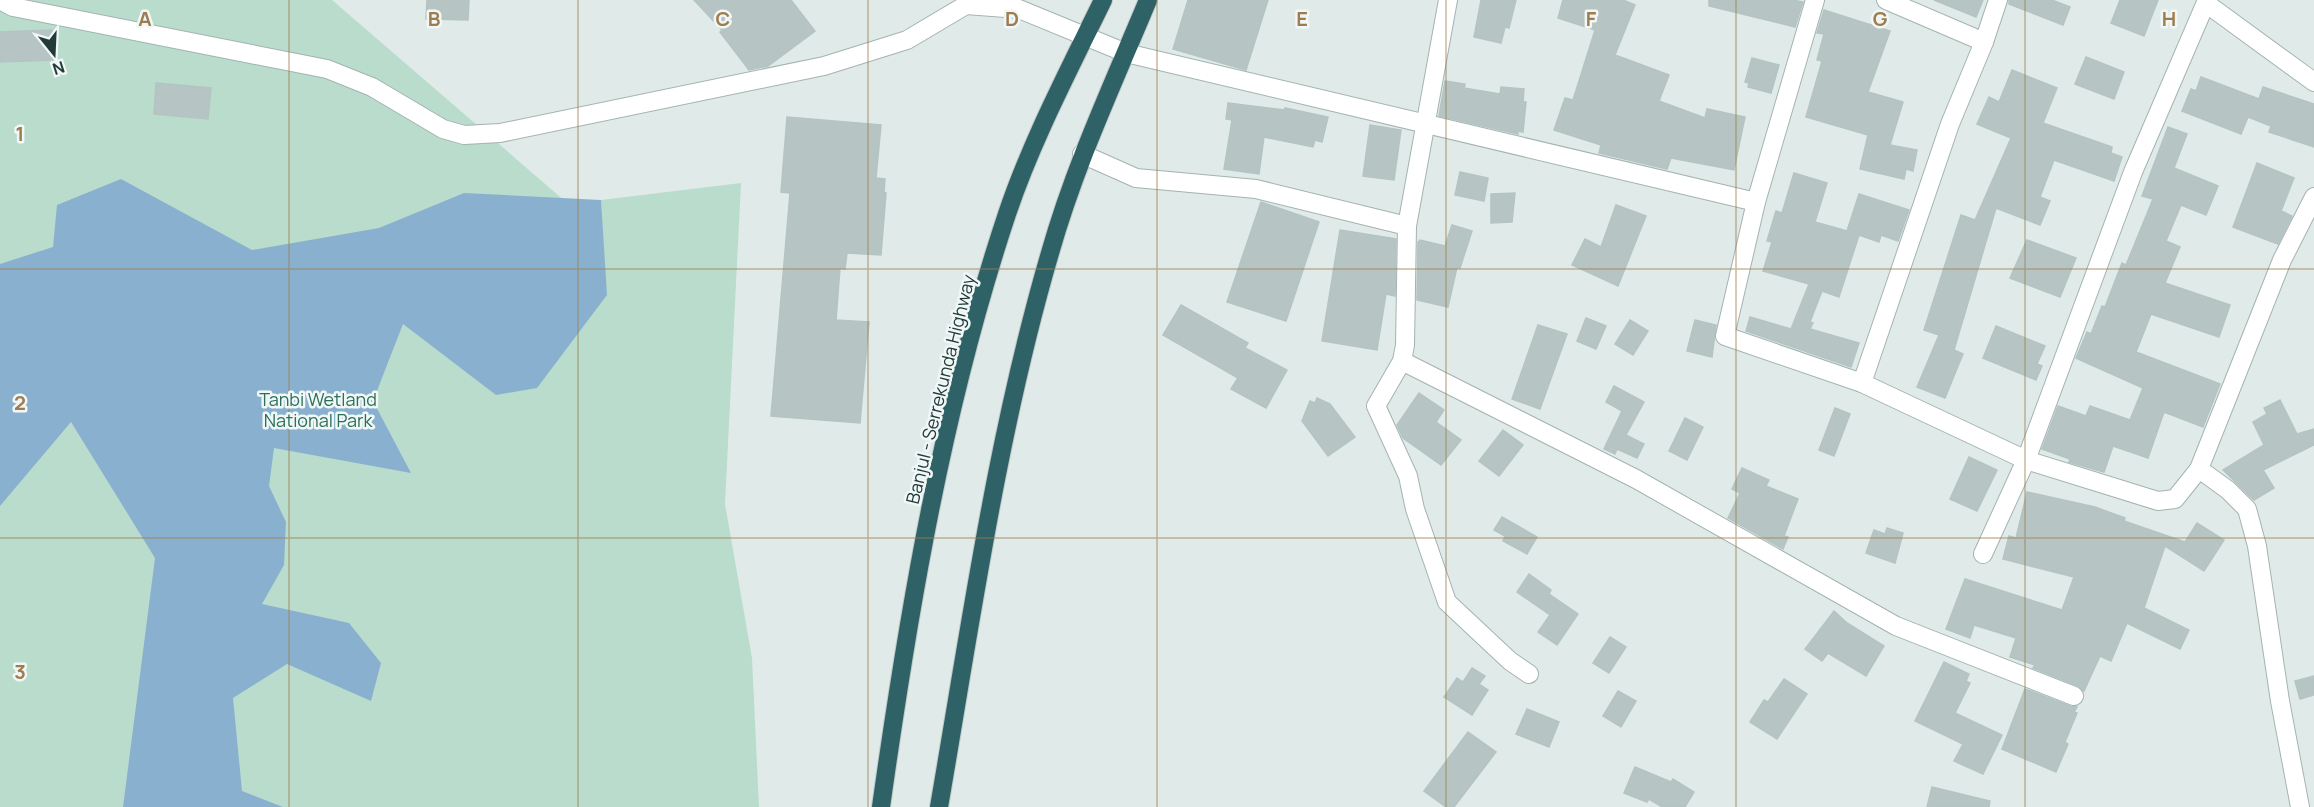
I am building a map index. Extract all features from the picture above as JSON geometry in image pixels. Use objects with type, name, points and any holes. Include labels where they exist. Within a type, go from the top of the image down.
[{"type":"highway","name":"Banjul - Serrekunda Highway","points":[[881,807],[901,666],[948,430],[974,326],[1007,214],[1031,151],[1103,0]]},
{"type":"highway","points":[[939,807],[998,462],[1050,253],[1082,154],[1148,0]]},
{"type":"street","points":[[0,0],[30,10],[327,69],[372,87],[443,129],[464,135],[500,133],[825,66],[907,40],[963,3],[1019,9],[1126,53],[1756,202]]},
{"type":"street","points":[[1448,0],[1424,122],[1407,226],[1405,345],[1402,361],[1376,406],[1407,476],[1414,509],[1426,536],[1437,579],[1447,602],[1510,661],[1529,674]]},
{"type":"street","points":[[1815,0],[1756,202],[1725,336],[1862,383],[2026,460],[2158,501],[2175,499],[2199,469],[2282,261],[2314,197]]},
{"type":"street","points":[[1886,0],[1984,42]]},
{"type":"street","points":[[1862,383],[1950,124],[1984,42],[1998,0]]},
{"type":"street","points":[[1983,554],[2026,460],[2133,172],[2207,2],[2314,82]]},
{"type":"street","points":[[1082,154],[1136,178],[1256,189],[1407,226]]},
{"type":"street","points":[[1402,361],[1636,479],[1896,626],[2074,696]]},
{"type":"street","points":[[2199,469],[2228,490],[2247,509],[2257,546],[2280,701],[2300,807]]},
{"type":"green space","name":"Tanbi Wetland National Park","points":[[0,0],[332,0],[602,233],[601,200],[741,183],[725,504],[752,658],[759,807],[0,807]]},
{"type":"water","points":[[121,179],[252,250],[379,228],[464,193],[601,200],[607,295],[537,388],[496,395],[403,324],[373,401],[411,473],[274,448],[269,486],[286,522],[284,565],[262,604],[349,623],[381,663],[371,701],[287,664],[233,698],[242,791],[283,807],[123,807],[155,558],[71,422],[0,506],[0,264],[53,247],[57,205]]},
{"type":"building","points":[[427,0],[469,0],[468,20],[426,19]]},
{"type":"building","points":[[694,0],[791,0],[815,31],[768,66],[749,70],[720,32],[722,30]]},
{"type":"building","points":[[1188,0],[1268,0],[1246,70],[1173,49]]},
{"type":"building","points":[[1481,0],[1516,0],[1509,28],[1505,27],[1501,43],[1474,37]]},
{"type":"building","points":[[1563,0],[1623,0],[1635,5],[1615,55],[1669,75],[1659,101],[1705,118],[1707,109],[1745,117],[1734,170],[1671,158],[1667,169],[1599,153],[1601,145],[1554,130],[1565,98],[1573,100],[1595,30],[1558,18]]},
{"type":"building","points":[[1709,0],[1803,2],[1795,27],[1709,6]]},
{"type":"building","points":[[1934,0],[1983,0],[1976,17]]},
{"type":"building","points":[[2009,0],[2052,0],[2070,7],[2063,25],[2009,4]]},
{"type":"building","points":[[2120,0],[2158,0],[2144,36],[2111,23]]},
{"type":"building","points":[[1824,10],[1890,31],[1868,92],[1903,102],[1890,145],[1917,150],[1913,171],[1906,169],[1904,179],[1860,169],[1868,135],[1806,117],[1822,61],[1817,60],[1824,34],[1817,33]]},
{"type":"building","points":[[52,30],[53,60],[0,62],[0,32]]},
{"type":"building","points":[[2086,57],[2124,72],[2114,99],[2075,84]]},
{"type":"building","points":[[1752,58],[1779,65],[1771,93],[1748,87],[1749,83],[1745,82]]},
{"type":"building","points":[[2012,70],[2057,88],[2043,123],[2112,147],[2111,153],[2122,157],[2114,181],[2054,160],[2040,197],[2050,201],[2040,225],[1996,208],[1954,350],[1963,354],[1945,398],[1917,387],[1939,335],[1924,330],[1961,215],[1975,220],[2011,138],[1977,124],[1989,97],[1999,102]]},
{"type":"building","points":[[2201,77],[2259,99],[2263,87],[2314,104],[2314,147],[2269,132],[2271,126],[2248,117],[2241,134],[2182,111],[2191,89],[2196,91]]},
{"type":"building","points":[[1445,81],[1465,84],[1464,88],[1500,94],[1501,87],[1524,89],[1523,102],[1526,102],[1523,132],[1518,131],[1518,134],[1439,116]]},
{"type":"building","points":[[156,83],[211,88],[208,119],[154,114]]},
{"type":"building","points":[[1228,103],[1285,110],[1285,108],[1328,117],[1322,142],[1315,140],[1313,147],[1264,137],[1259,174],[1224,169],[1232,120],[1226,119]]},
{"type":"building","points":[[787,117],[881,125],[876,178],[885,179],[884,192],[886,193],[881,255],[847,253],[845,269],[840,268],[836,320],[869,322],[860,423],[771,416],[790,193],[781,192]]},
{"type":"building","points":[[1370,125],[1401,130],[1394,180],[1363,176]]},
{"type":"building","points":[[2168,127],[2187,134],[2174,168],[2218,186],[2206,215],[2181,205],[2166,241],[2180,247],[2165,283],[2230,305],[2219,337],[2151,314],[2136,352],[2220,384],[2203,427],[2164,412],[2148,458],[2113,446],[2104,472],[2069,462],[2070,459],[2042,449],[2058,406],[2086,416],[2090,406],[2130,420],[2143,388],[2076,358],[2087,332],[2091,334],[2102,306],[2105,307],[2122,263],[2126,265],[2153,199],[2142,196]]},
{"type":"building","points":[[2257,163],[2294,178],[2281,211],[2292,216],[2278,244],[2233,227]]},
{"type":"building","points":[[1460,172],[1488,178],[1484,201],[1455,195]]},
{"type":"building","points":[[1794,173],[1827,183],[1815,222],[1847,231],[1859,194],[1909,210],[1898,241],[1881,235],[1879,242],[1859,235],[1839,297],[1822,291],[1810,322],[1813,323],[1810,329],[1859,343],[1851,367],[1746,331],[1750,317],[1791,329],[1809,284],[1763,271],[1772,242],[1767,241],[1776,211],[1782,213]]},
{"type":"building","points":[[1515,193],[1512,222],[1491,223],[1491,194]]},
{"type":"building","points":[[1261,202],[1319,222],[1286,321],[1227,302]]},
{"type":"building","points":[[1616,205],[1646,216],[1618,286],[1572,265],[1585,239],[1601,247]]},
{"type":"building","points":[[1452,225],[1472,231],[1460,268],[1457,267],[1448,307],[1417,300],[1418,242],[1420,240],[1445,246]]},
{"type":"building","points":[[1340,230],[1396,239],[1395,296],[1386,294],[1377,350],[1322,341]]},
{"type":"building","points":[[2027,240],[2076,258],[2060,297],[2010,278]]},
{"type":"building","points":[[1181,305],[1248,343],[1245,348],[1287,370],[1266,408],[1231,389],[1238,378],[1163,335]]},
{"type":"building","points":[[1586,318],[1606,326],[1596,349],[1577,341]]},
{"type":"building","points":[[1630,320],[1648,331],[1633,355],[1615,344]]},
{"type":"building","points":[[1695,320],[1716,325],[1712,357],[1687,351]]},
{"type":"building","points":[[1538,325],[1567,334],[1540,409],[1512,399]]},
{"type":"building","points":[[1996,326],[2045,346],[2037,364],[2042,366],[2036,380],[1983,358]]},
{"type":"building","points":[[1614,386],[1644,402],[1626,435],[1644,444],[1637,458],[1617,449],[1615,454],[1604,449],[1622,411],[1606,402]]},
{"type":"building","points":[[1419,393],[1444,410],[1436,422],[1461,440],[1441,465],[1403,438],[1397,425]]},
{"type":"building","points":[[1317,398],[1330,404],[1355,437],[1328,456],[1302,421],[1310,401],[1315,403]]},
{"type":"building","points":[[2280,400],[2297,434],[2314,429],[2314,445],[2263,470],[2274,488],[2254,500],[2223,470],[2264,445],[2253,422],[2267,414],[2264,408]]},
{"type":"building","points":[[1835,408],[1850,414],[1834,456],[1819,450]]},
{"type":"building","points":[[1685,418],[1703,427],[1687,460],[1669,451]]},
{"type":"building","points":[[1503,430],[1523,445],[1499,476],[1479,461]]},
{"type":"building","points":[[1969,457],[1997,470],[1977,511],[1950,499]]},
{"type":"building","points":[[1742,468],[1769,480],[1766,486],[1798,499],[1784,536],[1788,537],[1783,549],[1728,518],[1740,493],[1732,489]]},
{"type":"building","points":[[2027,492],[2095,507],[2125,518],[2124,521],[2185,542],[2197,523],[2224,540],[2204,571],[2165,546],[2144,608],[2189,630],[2180,649],[2127,623],[2111,661],[2100,656],[2084,691],[2078,686],[2033,668],[2035,665],[2010,657],[2016,638],[1974,625],[1970,638],[1946,629],[1965,579],[2062,610],[2074,577],[2003,559],[2009,536],[2016,538]]},
{"type":"building","points":[[1502,517],[1537,537],[1527,554],[1503,541],[1505,536],[1494,530]]},
{"type":"building","points":[[1887,528],[1903,533],[1895,563],[1866,553],[1874,530],[1885,534]]},
{"type":"building","points":[[1529,574],[1551,590],[1549,594],[1578,614],[1557,645],[1538,632],[1550,615],[1517,592]]},
{"type":"building","points":[[1834,611],[1847,623],[1884,646],[1866,676],[1828,653],[1822,661],[1805,649]]},
{"type":"building","points":[[1610,637],[1626,647],[1609,673],[1593,663]]},
{"type":"building","points":[[1944,662],[1969,674],[1966,681],[1970,683],[1955,713],[2002,735],[1983,774],[1954,761],[1963,744],[1915,721]]},
{"type":"building","points":[[1472,668],[1485,676],[1479,684],[1488,690],[1472,715],[1444,697],[1457,678],[1463,682]]},
{"type":"building","points":[[2314,676],[2314,695],[2300,699],[2295,681]]},
{"type":"building","points":[[1784,679],[1807,694],[1777,739],[1750,722],[1764,700],[1768,702]]},
{"type":"building","points":[[2025,689],[2077,707],[2074,712],[2077,713],[2065,742],[2068,744],[2056,772],[2002,749]]},
{"type":"building","points":[[1618,691],[1636,701],[1621,727],[1603,716]]},
{"type":"building","points":[[1527,709],[1559,722],[1549,747],[1516,734]]},
{"type":"building","points":[[1468,732],[1496,752],[1454,807],[1446,807],[1424,791]]},
{"type":"building","points":[[1635,767],[1671,782],[1673,779],[1694,792],[1685,807],[1662,807],[1649,799],[1647,802],[1624,793]]},
{"type":"building","points":[[1932,787],[1990,801],[1989,807],[1927,807]]}]
